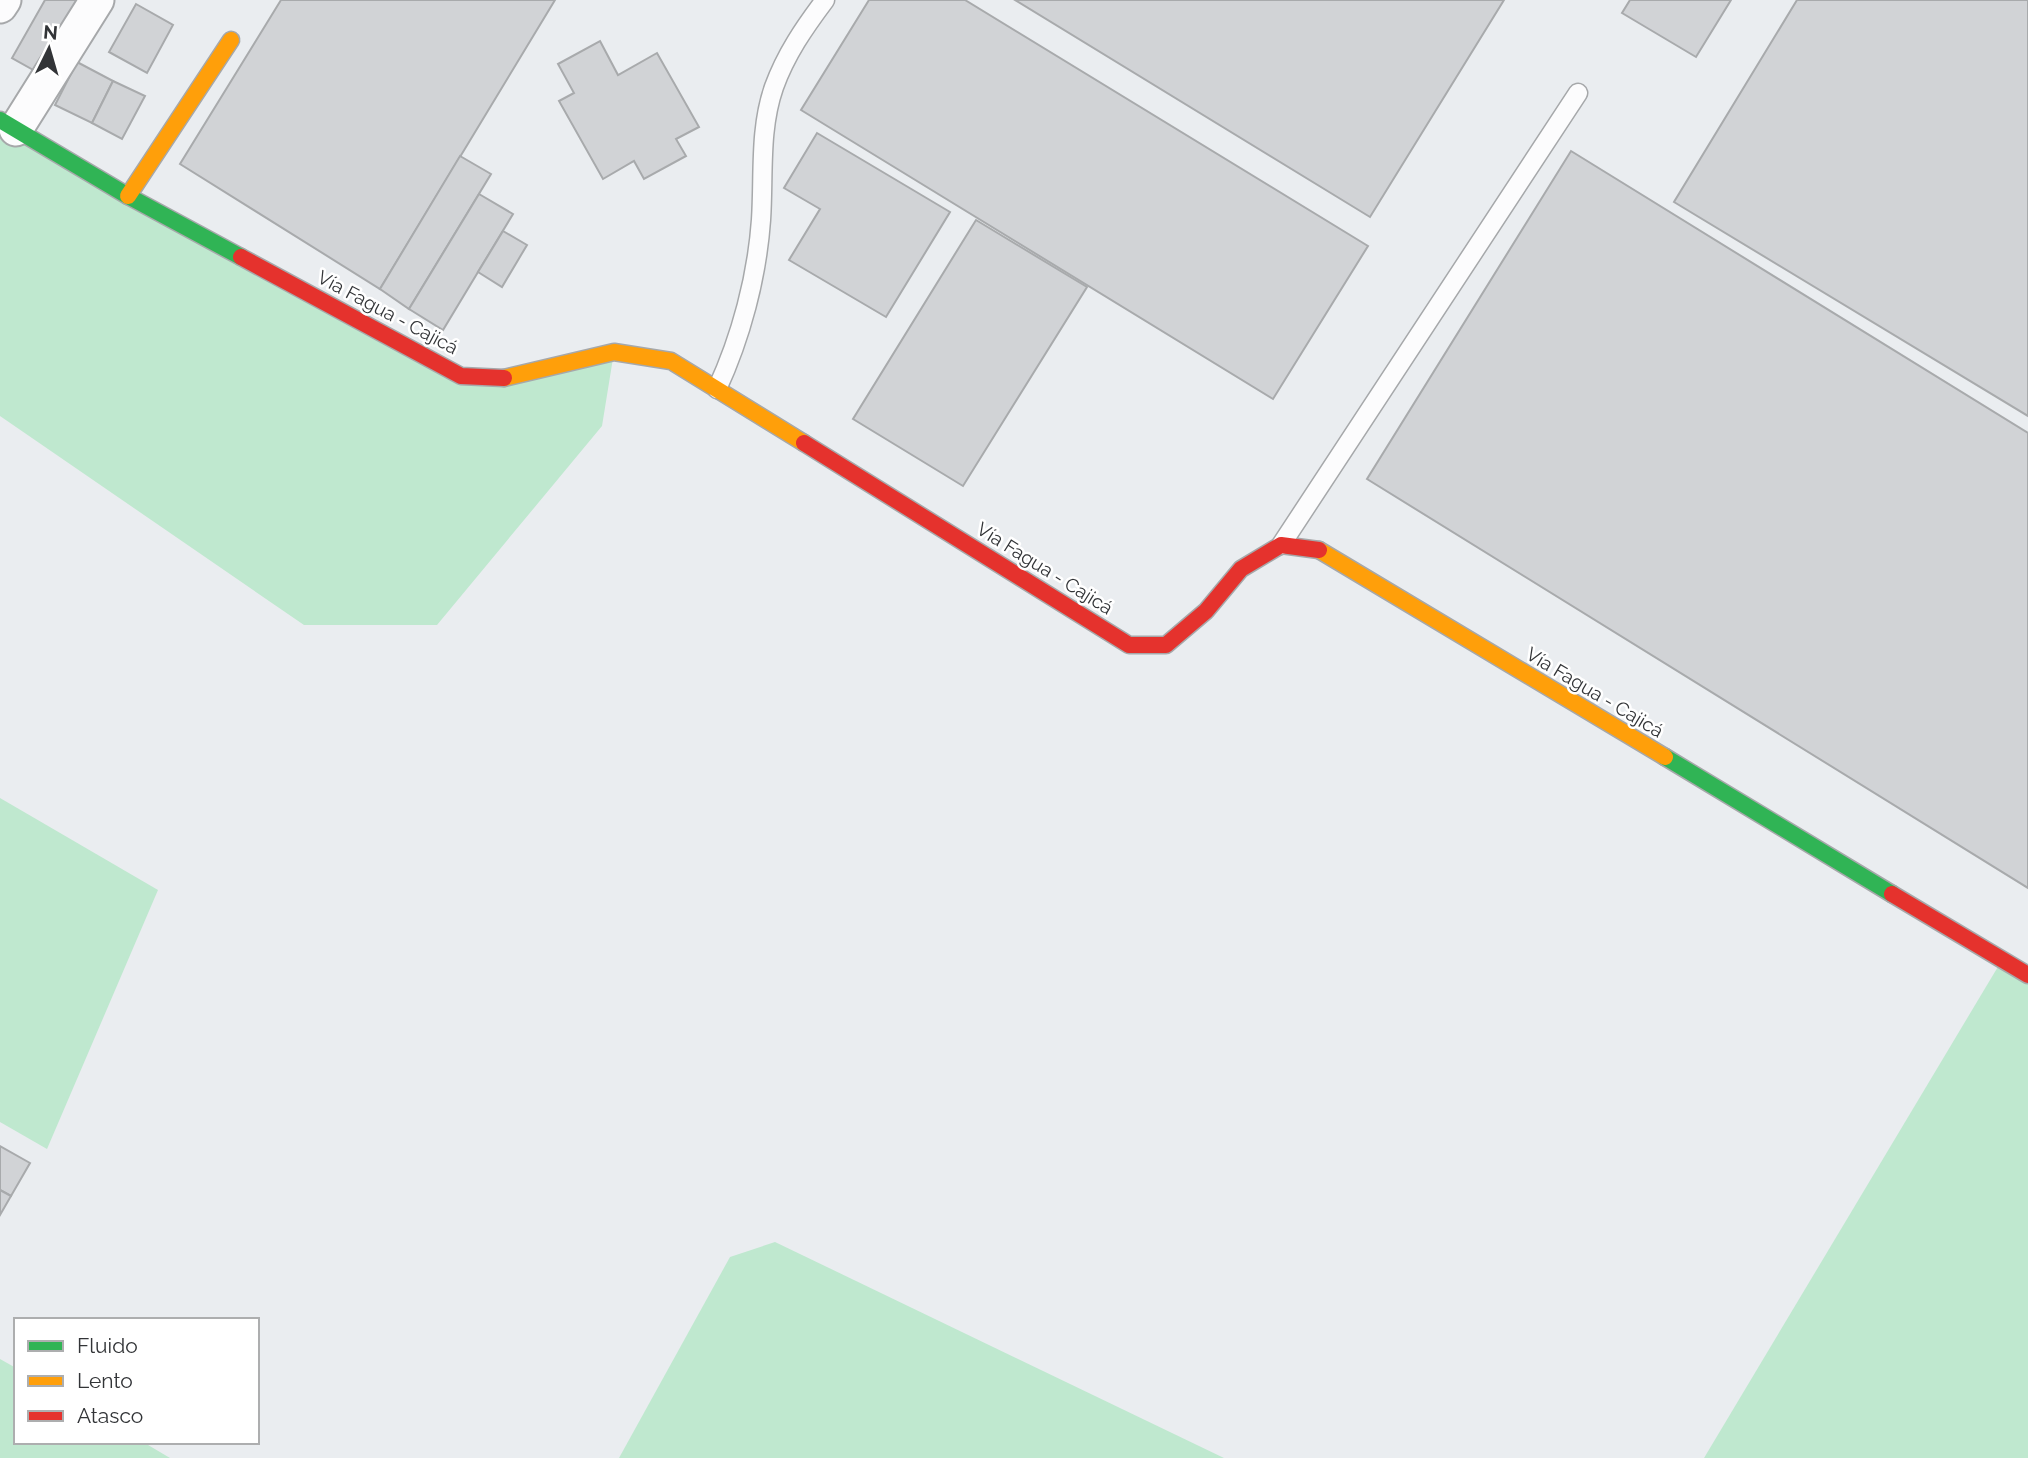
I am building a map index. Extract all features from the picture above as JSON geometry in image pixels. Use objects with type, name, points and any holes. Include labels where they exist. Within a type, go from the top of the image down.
[{"type":"street","points":[[0,6],[4,0]]},
{"type":"street","points":[[8,124],[97,0]]},
{"type":"street","points":[[128,196],[231,40]]},
{"type":"street","name":"Vía Fagua - Cajicá","points":[[8,124],[128,196],[461,376],[505,378],[614,352],[671,361],[1129,645],[1166,645],[1206,611],[1241,569],[1281,545],[1319,550],[2028,975]]},
{"type":"lane","points":[[717,389],[737,347],[750,286],[761,222],[764,130],[773,90],[790,47],[825,0]]},
{"type":"lane","points":[[1281,545],[1578,93]]},
{"type":"green space","points":[[0,120],[461,376],[614,352],[602,426],[437,625],[304,625],[0,416]]},
{"type":"green space","points":[[0,798],[158,890],[47,1149],[0,1122]]},
{"type":"green space","points":[[2002,960],[2028,975],[2028,1458],[1704,1458]]},
{"type":"green space","points":[[775,1242],[1224,1458],[619,1458],[730,1257]]},
{"type":"green space","points":[[0,1359],[14,1367],[14,1444],[146,1444],[170,1458],[0,1458]]},
{"type":"building","points":[[45,0],[87,0],[44,76],[12,58]]},
{"type":"building","points":[[281,0],[555,0],[380,289],[180,164]]},
{"type":"building","points":[[869,0],[965,0],[1368,246],[1273,399],[801,110]]},
{"type":"building","points":[[1015,0],[1504,0],[1370,217]]},
{"type":"building","points":[[1630,0],[1731,0],[1696,57],[1622,13]]},
{"type":"building","points":[[1797,0],[2028,0],[2028,416],[1674,202]]},
{"type":"building","points":[[136,4],[173,25],[147,73],[109,52]]},
{"type":"building","points":[[600,41],[618,75],[657,53],[699,127],[676,139],[686,156],[644,179],[634,161],[603,179],[559,101],[574,93],[558,64]]},
{"type":"building","points":[[77,62],[113,81],[92,123],[55,105]]},
{"type":"building","points":[[113,81],[145,96],[122,139],[92,123]]},
{"type":"building","points":[[817,133],[950,212],[886,317],[789,260],[820,209],[784,188]]},
{"type":"building","points":[[1571,151],[2028,433],[2028,888],[1367,479]]},
{"type":"building","points":[[460,156],[491,174],[409,309],[380,289]]},
{"type":"building","points":[[479,194],[513,214],[443,330],[409,309]]},
{"type":"building","points":[[976,220],[1087,287],[963,486],[853,419]]},
{"type":"building","points":[[503,231],[527,245],[502,287],[478,272]]},
{"type":"building","points":[[0,1146],[30,1163],[11,1196],[0,1190]]},
{"type":"building","points":[[0,1190],[11,1196],[0,1215]]},
{"type":"traffic: fast","points":[[0,120],[128,196],[241,257]]},
{"type":"traffic: fast","points":[[1665,757],[1892,894]]},
{"type":"traffic: slow","points":[[128,196],[231,40]]},
{"type":"traffic: slow","points":[[504,378],[614,352],[671,361],[804,443]]},
{"type":"traffic: slow","points":[[1319,550],[1665,757]]},
{"type":"traffic: jam","points":[[241,257],[461,376],[504,378]]},
{"type":"traffic: jam","points":[[804,443],[1129,645],[1166,645],[1206,611],[1241,569],[1281,545],[1319,550]]},
{"type":"traffic: jam","points":[[1892,894],[2028,975]]}]
